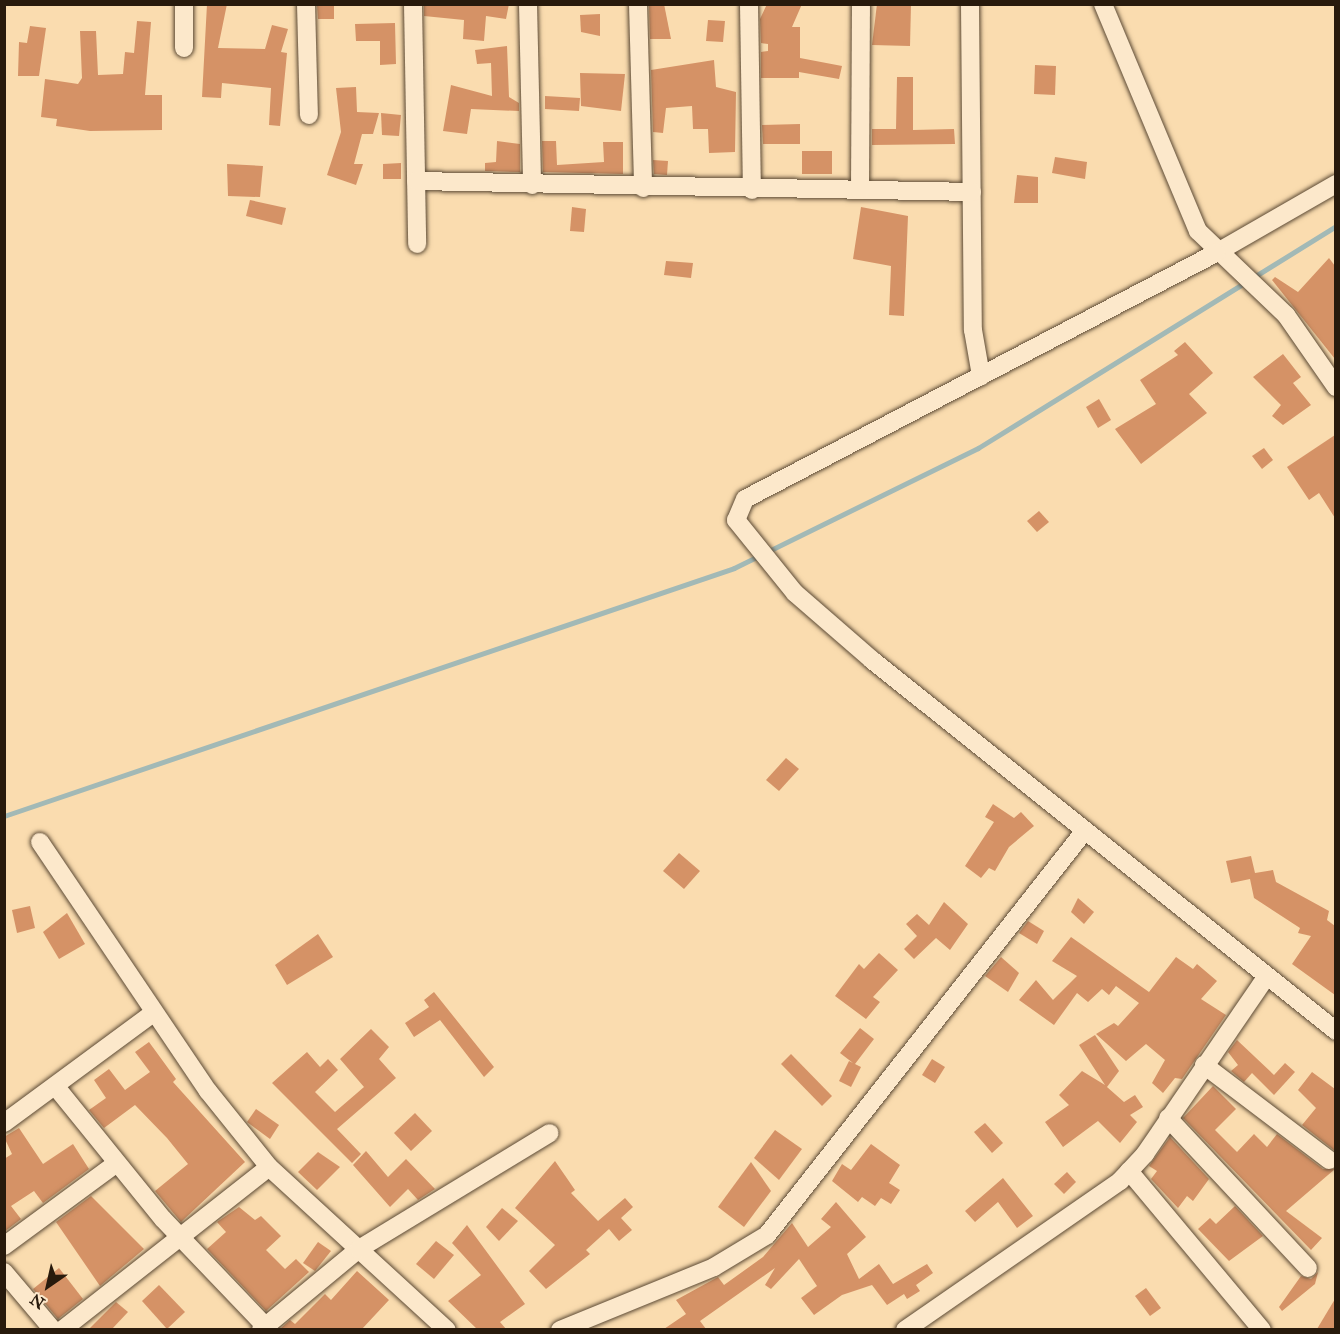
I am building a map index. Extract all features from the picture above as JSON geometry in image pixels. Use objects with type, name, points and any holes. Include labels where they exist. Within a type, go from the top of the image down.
[{"type":"street","points":[[184,4],[184,48]]},
{"type":"street","points":[[306,4],[309,115]]},
{"type":"street","points":[[413,4],[417,244]]},
{"type":"street","points":[[528,4],[532,185]]},
{"type":"street","points":[[638,4],[643,188]]},
{"type":"street","points":[[749,4],[752,190]]},
{"type":"street","points":[[860,190],[861,4]]},
{"type":"street","points":[[970,4],[973,330],[981,376]]},
{"type":"street","points":[[1103,4],[1198,231],[1216,253],[1286,315],[1335,387]]},
{"type":"street","points":[[416,181],[643,188],[972,192]]},
{"type":"street","points":[[1335,184],[1216,253],[745,499],[736,520],[742,531],[795,593],[1083,833],[1335,1031]]},
{"type":"street","points":[[560,1329],[714,1267],[767,1235],[1083,833]]},
{"type":"street","points":[[40,842],[153,1013],[270,1167],[447,1329]]},
{"type":"street","points":[[905,1329],[1129,1171],[1266,977]]},
{"type":"street","points":[[4,1123],[56,1087],[153,1013]]},
{"type":"street","points":[[1204,1065],[1329,1160]]},
{"type":"street","points":[[56,1087],[177,1235],[265,1328],[359,1249],[550,1133]]},
{"type":"street","points":[[1168,1118],[1308,1268]]},
{"type":"street","points":[[4,1246],[117,1163]]},
{"type":"street","points":[[62,1329],[177,1235],[270,1167]]},
{"type":"street","points":[[1129,1171],[1262,1329]]},
{"type":"street","points":[[4,1272],[53,1329]]},
{"type":"building","points":[[207,4],[227,4],[218,48],[265,49],[272,25],[288,29],[281,52],[287,53],[280,126],[269,125],[271,88],[222,83],[221,98],[202,97]]},
{"type":"building","points":[[317,4],[334,4],[334,19],[318,19]]},
{"type":"building","points":[[424,4],[509,4],[506,19],[486,16],[484,41],[463,39],[464,20],[424,16]]},
{"type":"building","points":[[649,4],[664,4],[671,39],[650,39]]},
{"type":"building","points":[[767,4],[802,4],[792,27],[800,27],[800,58],[842,66],[839,79],[799,72],[799,78],[761,78],[761,52],[768,51],[768,44],[761,43],[760,19]]},
{"type":"building","points":[[877,4],[911,4],[910,46],[872,45]]},
{"type":"building","points":[[600,14],[600,36],[581,32],[580,15]]},
{"type":"building","points":[[708,20],[725,21],[723,42],[706,41]]},
{"type":"building","points":[[137,21],[151,22],[145,95],[162,95],[162,130],[90,131],[56,126],[57,119],[41,117],[45,79],[78,84],[82,78],[80,31],[96,31],[98,75],[123,74],[125,52],[134,53]]},
{"type":"building","points":[[395,23],[396,64],[380,65],[380,41],[356,41],[355,24]]},
{"type":"building","points":[[30,26],[46,28],[39,76],[18,76],[19,42],[27,43]]},
{"type":"building","points":[[507,46],[509,97],[519,103],[519,111],[471,109],[467,134],[443,131],[451,85],[492,96],[491,63],[477,64],[475,50]]},
{"type":"building","points":[[714,60],[716,87],[736,92],[735,152],[709,153],[708,129],[693,129],[692,106],[666,108],[663,133],[653,132],[651,70]]},
{"type":"building","points":[[1035,65],[1056,66],[1055,95],[1034,94]]},
{"type":"building","points":[[580,73],[625,74],[621,111],[581,106]]},
{"type":"building","points":[[897,77],[913,77],[913,130],[954,129],[955,144],[872,145],[872,129],[896,129]]},
{"type":"building","points":[[356,87],[357,112],[379,113],[373,134],[362,134],[354,164],[363,164],[356,185],[327,175],[341,132],[336,88]]},
{"type":"building","points":[[545,96],[580,98],[579,111],[545,109]]},
{"type":"building","points":[[381,113],[401,115],[399,136],[382,135]]},
{"type":"building","points":[[800,124],[800,144],[763,144],[762,125]]},
{"type":"building","points":[[497,141],[520,144],[520,172],[485,171],[485,163],[496,162]]},
{"type":"building","points":[[542,141],[556,141],[557,165],[604,162],[603,142],[623,142],[623,174],[543,172]]},
{"type":"building","points":[[802,151],[832,151],[832,174],[802,174]]},
{"type":"building","points":[[1055,157],[1087,162],[1085,179],[1052,173]]},
{"type":"building","points":[[653,160],[668,161],[667,175],[654,174]]},
{"type":"building","points":[[401,163],[401,179],[383,179],[383,164]]},
{"type":"building","points":[[227,164],[263,166],[260,197],[228,196]]},
{"type":"building","points":[[1017,175],[1038,177],[1038,203],[1014,203]]},
{"type":"building","points":[[250,200],[286,208],[282,225],[246,216]]},
{"type":"building","points":[[572,207],[586,209],[584,232],[570,231]]},
{"type":"building","points":[[861,207],[908,216],[904,316],[889,315],[891,266],[853,259]]},
{"type":"building","points":[[1329,258],[1335,266],[1335,359],[1272,280],[1275,277],[1298,292]]},
{"type":"building","points":[[666,261],[693,263],[691,278],[664,275]]},
{"type":"building","points":[[1185,342],[1213,373],[1189,394],[1207,413],[1141,464],[1115,429],[1156,404],[1140,380],[1178,355],[1174,351]]},
{"type":"building","points":[[1283,354],[1301,377],[1293,383],[1311,405],[1283,425],[1272,416],[1281,405],[1253,377]]},
{"type":"building","points":[[1099,399],[1111,420],[1098,428],[1086,407]]},
{"type":"building","points":[[1335,435],[1335,518],[1319,493],[1309,500],[1287,467]]},
{"type":"building","points":[[1264,448],[1273,460],[1262,469],[1252,456]]},
{"type":"building","points":[[1039,511],[1049,522],[1037,532],[1027,521]]},
{"type":"building","points":[[786,758],[799,769],[779,791],[766,780]]},
{"type":"building","points":[[993,804],[1014,818],[1021,812],[1034,826],[1009,847],[995,871],[989,868],[981,878],[965,866],[994,822],[985,817]]},
{"type":"building","points":[[679,853],[700,871],[684,889],[663,871]]},
{"type":"building","points":[[1251,856],[1255,873],[1273,870],[1276,882],[1329,911],[1327,920],[1335,926],[1335,995],[1292,964],[1311,936],[1298,933],[1300,928],[1254,898],[1250,879],[1231,883],[1226,861]]},
{"type":"building","points":[[1078,898],[1094,912],[1084,924],[1071,912]]},
{"type":"building","points":[[944,902],[968,924],[950,950],[936,938],[914,959],[904,949],[917,936],[906,924],[917,914],[929,925]]},
{"type":"building","points":[[30,906],[35,928],[17,933],[12,910]]},
{"type":"building","points":[[67,913],[85,944],[59,959],[43,932]]},
{"type":"building","points":[[1028,921],[1044,931],[1037,944],[1019,933]]},
{"type":"building","points":[[318,934],[333,957],[287,985],[275,965]]},
{"type":"building","points":[[1071,937],[1149,992],[1176,957],[1193,969],[1197,964],[1217,981],[1201,999],[1226,1015],[1182,1079],[1175,1078],[1163,1093],[1152,1083],[1165,1060],[1146,1044],[1126,1061],[1096,1034],[1114,1023],[1118,1026],[1139,1003],[1116,986],[1109,995],[1102,989],[1088,1002],[1077,993],[1054,1025],[1019,1000],[1036,980],[1053,1000],[1077,976],[1052,961]]},
{"type":"building","points":[[879,953],[898,970],[873,997],[880,1002],[866,1019],[835,996],[859,964],[864,969]]},
{"type":"building","points":[[1001,957],[1019,973],[1008,992],[985,976]]},
{"type":"building","points":[[434,992],[494,1067],[484,1077],[440,1020],[414,1037],[405,1023],[429,1007],[424,1000]]},
{"type":"building","points":[[860,1028],[874,1039],[855,1064],[861,1067],[851,1087],[839,1081],[849,1061],[853,1063],[840,1053]]},
{"type":"building","points":[[371,1029],[389,1047],[379,1059],[396,1078],[337,1129],[361,1154],[352,1163],[272,1083],[307,1052],[320,1067],[328,1059],[338,1070],[315,1092],[335,1112],[364,1087],[340,1059]]},
{"type":"building","points":[[1095,1035],[1119,1071],[1107,1087],[1124,1102],[1135,1095],[1143,1107],[1130,1115],[1137,1122],[1120,1143],[1098,1121],[1063,1147],[1045,1122],[1069,1105],[1059,1095],[1082,1071],[1105,1085],[1079,1045]]},
{"type":"building","points":[[1237,1040],[1274,1075],[1285,1063],[1295,1072],[1274,1095],[1252,1073],[1244,1082],[1231,1071],[1238,1065],[1228,1052]]},
{"type":"building","points":[[149,1042],[176,1079],[173,1082],[245,1162],[181,1222],[155,1191],[188,1164],[167,1138],[135,1105],[104,1128],[89,1110],[106,1098],[94,1080],[109,1069],[125,1090],[150,1072],[135,1052]]},
{"type":"building","points":[[791,1054],[832,1096],[822,1106],[781,1064]]},
{"type":"building","points":[[932,1059],[945,1067],[935,1083],[922,1075]]},
{"type":"building","points":[[1312,1072],[1335,1089],[1335,1151],[1302,1125],[1316,1108],[1298,1090]]},
{"type":"building","points":[[1213,1086],[1236,1109],[1215,1130],[1237,1152],[1254,1134],[1267,1147],[1277,1134],[1323,1169],[1335,1169],[1286,1211],[1322,1238],[1311,1250],[1183,1118]]},
{"type":"building","points":[[256,1109],[279,1125],[270,1139],[247,1122]]},
{"type":"building","points":[[415,1113],[432,1131],[411,1151],[394,1133]]},
{"type":"building","points":[[985,1123],[1003,1143],[992,1153],[974,1132]]},
{"type":"building","points":[[19,1128],[43,1164],[73,1144],[89,1169],[43,1203],[34,1191],[11,1206],[21,1219],[4,1232],[4,1159],[12,1154],[4,1137]]},
{"type":"building","points":[[775,1130],[802,1149],[779,1180],[754,1158]]},
{"type":"building","points":[[1170,1137],[1209,1179],[1193,1201],[1187,1196],[1178,1208],[1151,1179],[1157,1171],[1149,1166]]},
{"type":"building","points":[[871,1144],[900,1165],[889,1183],[900,1190],[891,1204],[881,1198],[875,1206],[862,1197],[858,1202],[832,1181],[842,1164],[851,1170]]},
{"type":"building","points":[[366,1151],[388,1177],[406,1159],[435,1189],[418,1200],[408,1189],[390,1207],[353,1165]]},
{"type":"building","points":[[318,1152],[340,1167],[317,1190],[298,1172]]},
{"type":"building","points":[[555,1161],[575,1190],[571,1193],[598,1221],[625,1198],[633,1207],[621,1218],[632,1230],[619,1241],[609,1229],[586,1250],[590,1254],[546,1289],[529,1271],[555,1245],[515,1208]]},
{"type":"building","points":[[751,1162],[771,1191],[744,1227],[718,1207]]},
{"type":"building","points":[[1067,1172],[1076,1182],[1064,1194],[1054,1184]]},
{"type":"building","points":[[1003,1178],[1033,1216],[1017,1228],[998,1202],[975,1222],[965,1211]]},
{"type":"building","points":[[91,1196],[144,1249],[100,1286],[56,1222]]},
{"type":"building","points":[[836,1202],[866,1237],[847,1254],[859,1279],[879,1264],[893,1284],[927,1264],[933,1273],[916,1285],[920,1291],[907,1299],[904,1294],[887,1305],[872,1285],[842,1295],[814,1315],[801,1298],[817,1286],[799,1259],[771,1289],[765,1285],[775,1268],[700,1321],[706,1329],[664,1329],[686,1314],[676,1300],[718,1277],[724,1285],[763,1257],[792,1223],[808,1247],[831,1227],[821,1219]]},
{"type":"building","points":[[1235,1206],[1263,1236],[1229,1261],[1198,1229],[1210,1218],[1216,1224]]},
{"type":"building","points":[[239,1207],[255,1220],[261,1216],[281,1236],[266,1250],[285,1269],[296,1259],[309,1272],[266,1311],[207,1249],[226,1232],[217,1222]]},
{"type":"building","points":[[502,1208],[518,1221],[499,1241],[486,1227]]},
{"type":"building","points":[[467,1225],[525,1304],[500,1322],[506,1329],[477,1329],[448,1301],[481,1275],[452,1243]]},
{"type":"building","points":[[436,1241],[454,1255],[434,1279],[416,1264]]},
{"type":"building","points":[[318,1242],[331,1251],[315,1271],[303,1263]]},
{"type":"building","points":[[59,1268],[83,1299],[58,1319],[33,1289]]},
{"type":"building","points":[[357,1271],[389,1300],[362,1329],[280,1329],[290,1320],[295,1324],[325,1294],[331,1300]]},
{"type":"building","points":[[1318,1272],[1315,1284],[1282,1311],[1279,1307],[1301,1276],[1311,1279]]},
{"type":"building","points":[[159,1285],[185,1312],[167,1329],[142,1301]]},
{"type":"building","points":[[1146,1288],[1161,1308],[1150,1316],[1135,1296]]},
{"type":"building","points":[[1335,1299],[1335,1329],[1317,1329]]},
{"type":"building","points":[[116,1302],[128,1312],[112,1329],[89,1329]]},
{"type":"waterway","points":[[4,816],[734,568],[978,448],[1336,226]]}]
